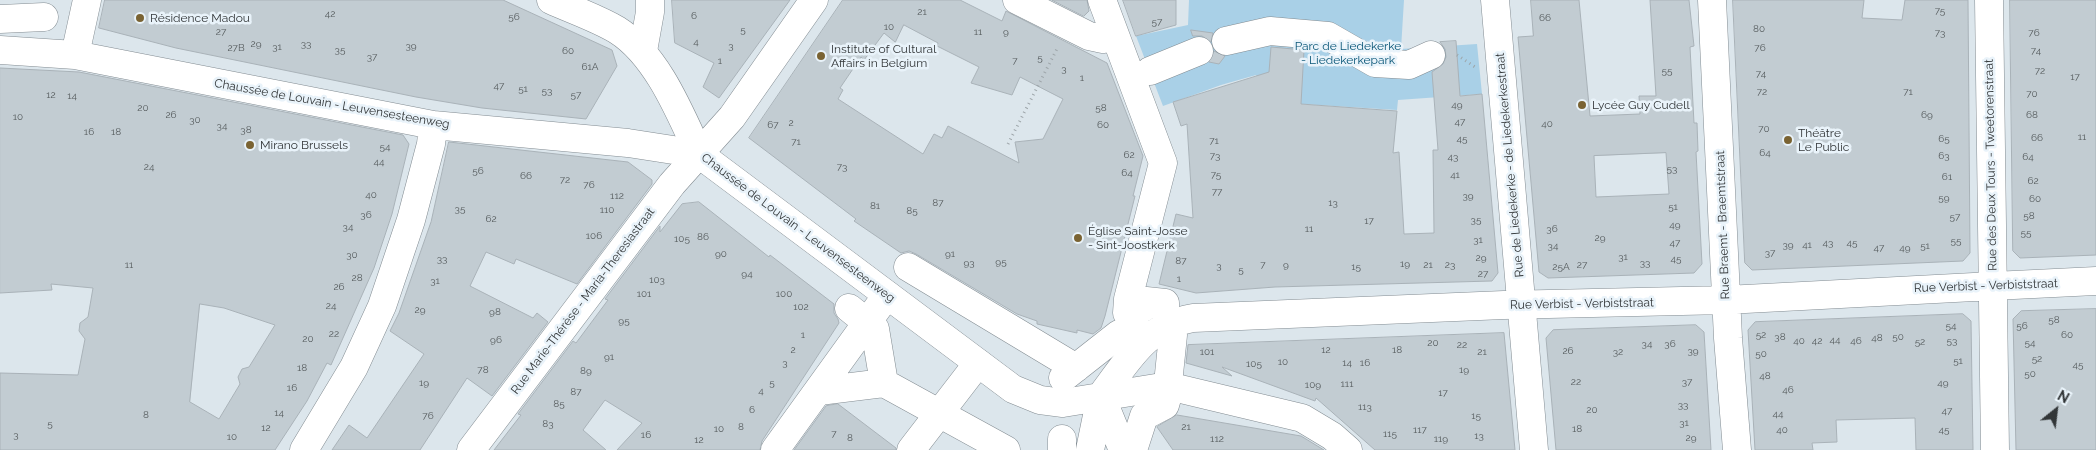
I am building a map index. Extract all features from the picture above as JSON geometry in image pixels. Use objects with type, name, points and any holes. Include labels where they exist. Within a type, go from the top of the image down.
[{"type":"street","points":[[75,55],[87,0]]},
{"type":"street","points":[[551,0],[618,31],[643,51],[676,103],[699,154]]},
{"type":"street","points":[[643,51],[650,12],[650,0]]},
{"type":"street","name":"Rue Marie-Thérèse - Maria-Theresiastraat","points":[[470,450],[663,195],[738,109],[814,0]]},
{"type":"street","points":[[1017,0],[1090,36],[1102,39],[1114,36]]},
{"type":"street","points":[[908,267],[1069,373],[1131,337],[1127,313],[1128,299],[1163,163],[1102,0]]},
{"type":"street","name":"Rue de Liedekerke - de Liedekerkestraat","points":[[1495,0],[1534,450]]},
{"type":"street","name":"Rue Braemt - Braemtstraat","points":[[1712,0],[1726,300],[1737,450]]},
{"type":"street","name":"Rue des Deux Tours - Tweetorenstraat","points":[[1990,0],[1995,450]]},
{"type":"street","points":[[0,19],[49,21]]},
{"type":"street","points":[[1226,41],[1270,31],[1328,36],[1375,63],[1409,65],[1431,55]]},
{"type":"street","name":"Chaussée de Louvain - Leuvensesteenweg","points":[[0,50],[75,55],[433,125],[628,143],[699,154],[1013,389],[1040,400],[1063,403],[1082,402],[1101,396],[1168,386],[1302,418],[1332,436],[1348,450]]},
{"type":"street","points":[[1150,71],[1199,51]]},
{"type":"street","points":[[304,450],[354,367],[382,306],[411,220],[431,144],[433,125]]},
{"type":"street","name":"Rue Verbist - Verbiststraat","points":[[1101,396],[1131,337],[1169,323],[1192,318],[1521,305],[1726,300],[2096,281]]},
{"type":"street","points":[[775,450],[819,391],[858,315],[887,295]]},
{"type":"street","points":[[858,315],[875,328],[884,383]]},
{"type":"street","points":[[1128,448],[1144,416],[1165,405],[1168,386],[1160,318]]},
{"type":"street","points":[[911,450],[978,363]]},
{"type":"street","points":[[819,391],[884,383],[1006,450]]},
{"type":"street","points":[[1101,396],[1128,448]]},
{"type":"street","points":[[1090,450],[1101,396]]},
{"type":"path","points":[[1008,144],[1062,40]]},
{"type":"green space","name":"Parc de Liedekerke - Liedekerkepark","points":[[1189,0],[1404,0],[1401,49],[1477,44],[1482,94],[1398,100],[1397,110],[1301,104],[1259,83],[1256,75],[1221,85],[1163,106],[1136,36],[1188,25]]},
{"type":"building","points":[[105,0],[503,0],[612,50],[617,66],[586,119],[482,108],[416,97],[176,48],[99,28]]},
{"type":"building","points":[[672,0],[790,0],[719,98],[703,87],[714,63],[675,43]]},
{"type":"building","points":[[843,0],[960,0],[1002,21],[1006,11],[1107,63],[1143,156],[1133,196],[1135,196],[1101,328],[1093,334],[1077,330],[1077,333],[1037,324],[1037,321],[1017,314],[916,254],[909,251],[901,253],[854,221],[856,219],[749,138]],"holes":[[[904,25],[938,43],[937,46],[979,67],[971,83],[1012,95],[1020,77],[1063,99],[1043,139],[1015,142],[1019,163],[948,126],[942,138],[934,134],[923,154],[838,99],[843,90],[840,88],[861,57],[864,60],[884,33],[895,42]]]},
{"type":"building","points":[[1052,0],[1087,0],[1089,11],[1084,16]]},
{"type":"building","points":[[1123,0],[1176,0],[1176,25],[1136,36]]},
{"type":"building","points":[[1531,0],[1579,0],[1590,116],[1640,114],[1639,96],[1656,96],[1650,0],[1689,0],[1694,46],[1690,47],[1694,123],[1697,123],[1698,151],[1696,152],[1702,264],[1694,273],[1548,278],[1539,272],[1518,37],[1533,36]],"holes":[[[1666,153],[1669,194],[1596,197],[1594,156]]]},
{"type":"building","points":[[1733,0],[1864,0],[1862,18],[1902,20],[1905,0],[1968,0],[1970,253],[1963,261],[1752,270],[1745,263]]},
{"type":"building","points":[[2010,0],[2096,0],[2096,255],[2020,258],[2013,251]]},
{"type":"building","points":[[1191,30],[1213,33],[1211,42],[1202,36],[1193,36]]},
{"type":"building","points":[[1456,41],[1460,96],[1482,94],[1498,273],[1492,281],[1275,287],[1196,293],[1159,284],[1176,214],[1193,218],[1187,124],[1181,126],[1173,102],[1269,72],[1271,47],[1304,50],[1301,104],[1397,111],[1393,153],[1399,152],[1404,234],[1434,233],[1433,150],[1438,150],[1432,72],[1443,64],[1446,57],[1445,49],[1440,42]]},
{"type":"building","points":[[1214,51],[1225,56],[1219,64],[1209,62]]},
{"type":"building","points":[[0,68],[79,72],[403,135],[409,144],[392,214],[374,268],[331,365],[327,363],[307,401],[275,450],[0,450],[0,373],[78,375],[85,339],[79,331],[80,323],[88,317],[93,288],[51,284],[52,290],[0,293]],"holes":[[[200,304],[224,308],[275,325],[249,367],[242,369],[238,377],[240,384],[219,419],[190,402]]]},
{"type":"building","points":[[449,142],[628,162],[652,180],[652,184],[577,284],[516,259],[514,264],[486,252],[470,286],[533,318],[537,313],[548,322],[492,396],[467,378],[420,450],[332,450],[349,425],[367,438],[424,354],[390,331],[399,313],[431,222]]},
{"type":"building","points":[[699,202],[769,257],[770,255],[834,304],[834,313],[839,323],[762,441],[760,450],[617,450],[642,423],[605,400],[583,430],[606,450],[494,450],[521,415],[518,414],[573,341],[576,343],[608,300],[605,299],[660,226],[660,232],[682,204]]},
{"type":"building","points":[[2096,309],[2096,450],[2016,450],[2013,319],[2021,311]]},
{"type":"building","points":[[1963,314],[1971,321],[1973,450],[1916,450],[1915,418],[1836,420],[1837,442],[1812,443],[1813,450],[1755,450],[1748,330],[1755,322]]},
{"type":"building","points":[[1696,325],[1704,332],[1711,450],[1556,450],[1546,338],[1553,330]]},
{"type":"building","points":[[1504,333],[1515,450],[1375,450],[1316,398],[1315,401],[1222,367],[1232,376],[1186,363],[1188,345]]},
{"type":"building","points":[[838,404],[896,448],[896,450],[794,450],[826,406]]},
{"type":"building","points":[[1177,415],[1301,436],[1324,450],[1173,450],[1157,427]]},
{"type":"place","name":"Résidence Madou","points":[[140,18]]},
{"type":"place","name":"Institute of Cultural Affairs in Belgium","points":[[821,56]]},
{"type":"place","name":"Lycée Guy Cudell","points":[[1582,105]]},
{"type":"place","name":"Théâtre Le Public","points":[[1788,140]]},
{"type":"place","name":"Mirano Brussels","points":[[250,145]]},
{"type":"place","name":"Église Saint-Josse - Sint-Joostkerk","points":[[1078,238]]}]
